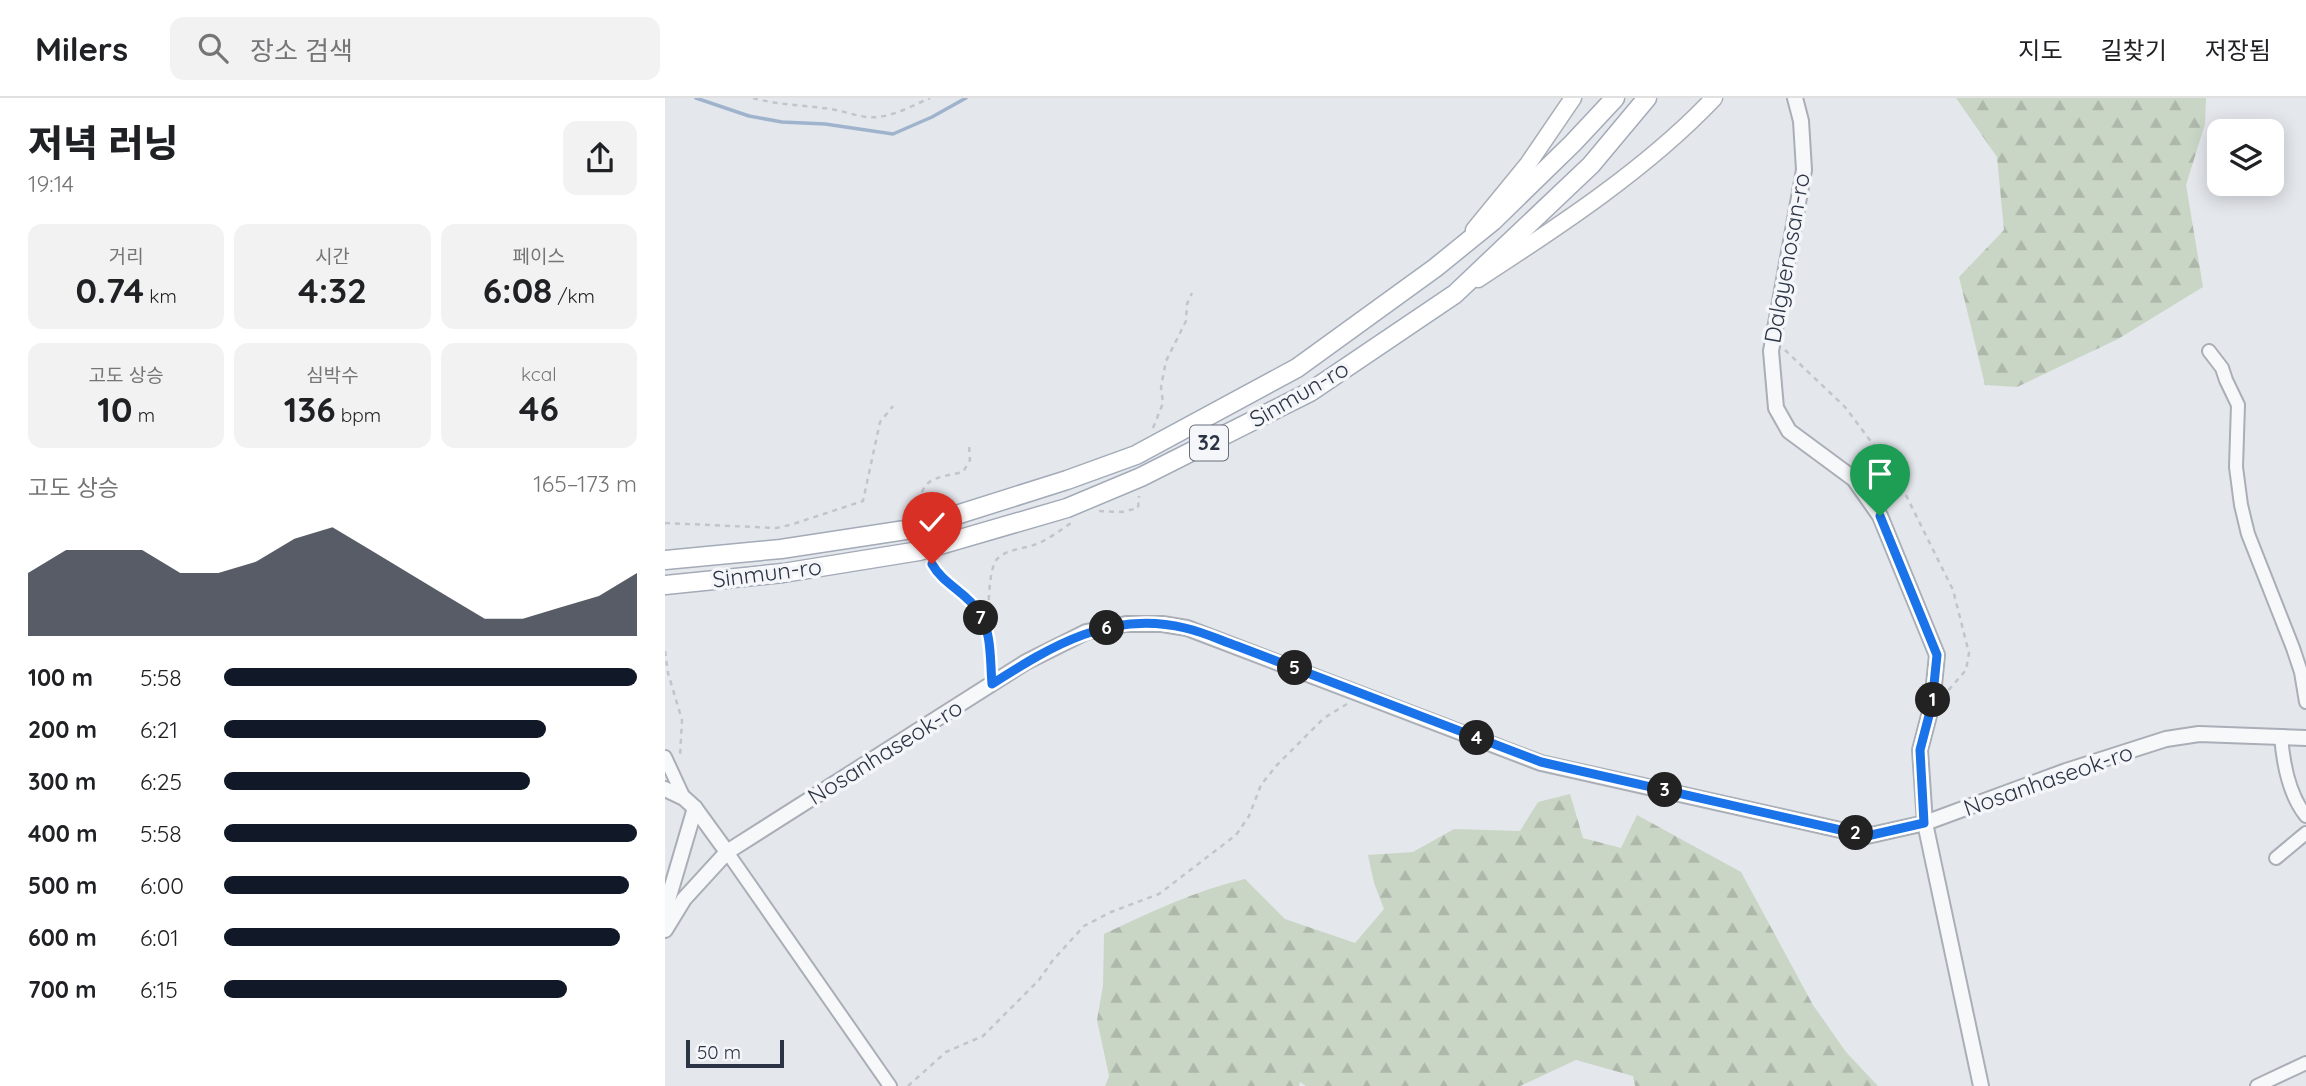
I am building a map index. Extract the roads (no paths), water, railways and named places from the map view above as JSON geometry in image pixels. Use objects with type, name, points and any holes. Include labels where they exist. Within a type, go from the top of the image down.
[{"type":"main road","points":[[1458,248],[1528,164],[1573,98]]},
{"type":"main road","name":"Sinmun-ro","points":[[666,560],[781,549],[912,529],[1136,455],[1297,368],[1435,268],[1493,220],[1563,153],[1615,98]]},
{"type":"main road","name":"Sinmun-ro","points":[[667,584],[783,573],[919,551],[1067,508],[1141,477],[1310,392],[1455,294],[1591,165],[1647,98]]},
{"type":"main road","points":[[1455,294],[1535,242],[1650,157],[1714,98]]},
{"type":"street","name":"Dalgyenosan-ro","points":[[1795,98],[1801,121],[1804,170],[1771,351],[1776,408],[1789,431],[1854,479],[1880,516],[1937,655],[1932,704],[1920,750],[1924,823],[1981,1086]]},
{"type":"street","points":[[2210,351],[2222,368],[2238,405],[2236,467],[2243,514],[2248,534],[2293,648],[2301,672],[2306,702]]},
{"type":"street","name":"Nosanhaseok-ro","points":[[665,930],[684,899],[727,852],[1026,662],[1086,632],[1126,624],[1162,624],[1187,628],[1541,762],[1867,836],[1924,823],[2066,771],[2166,739],[2199,734],[2306,738]]},
{"type":"street","points":[[2281,736],[2283,759],[2297,804],[2306,816]]},
{"type":"street","points":[[665,757],[690,803],[890,1086]]},
{"type":"street","points":[[665,789],[690,803]]},
{"type":"street","points":[[665,909],[690,803]]},
{"type":"street","points":[[2276,858],[2306,833]]},
{"type":"street","points":[[2257,1086],[2306,1063]]},
{"type":"waterway","points":[[696,98],[749,116],[893,134],[966,98]]}]
